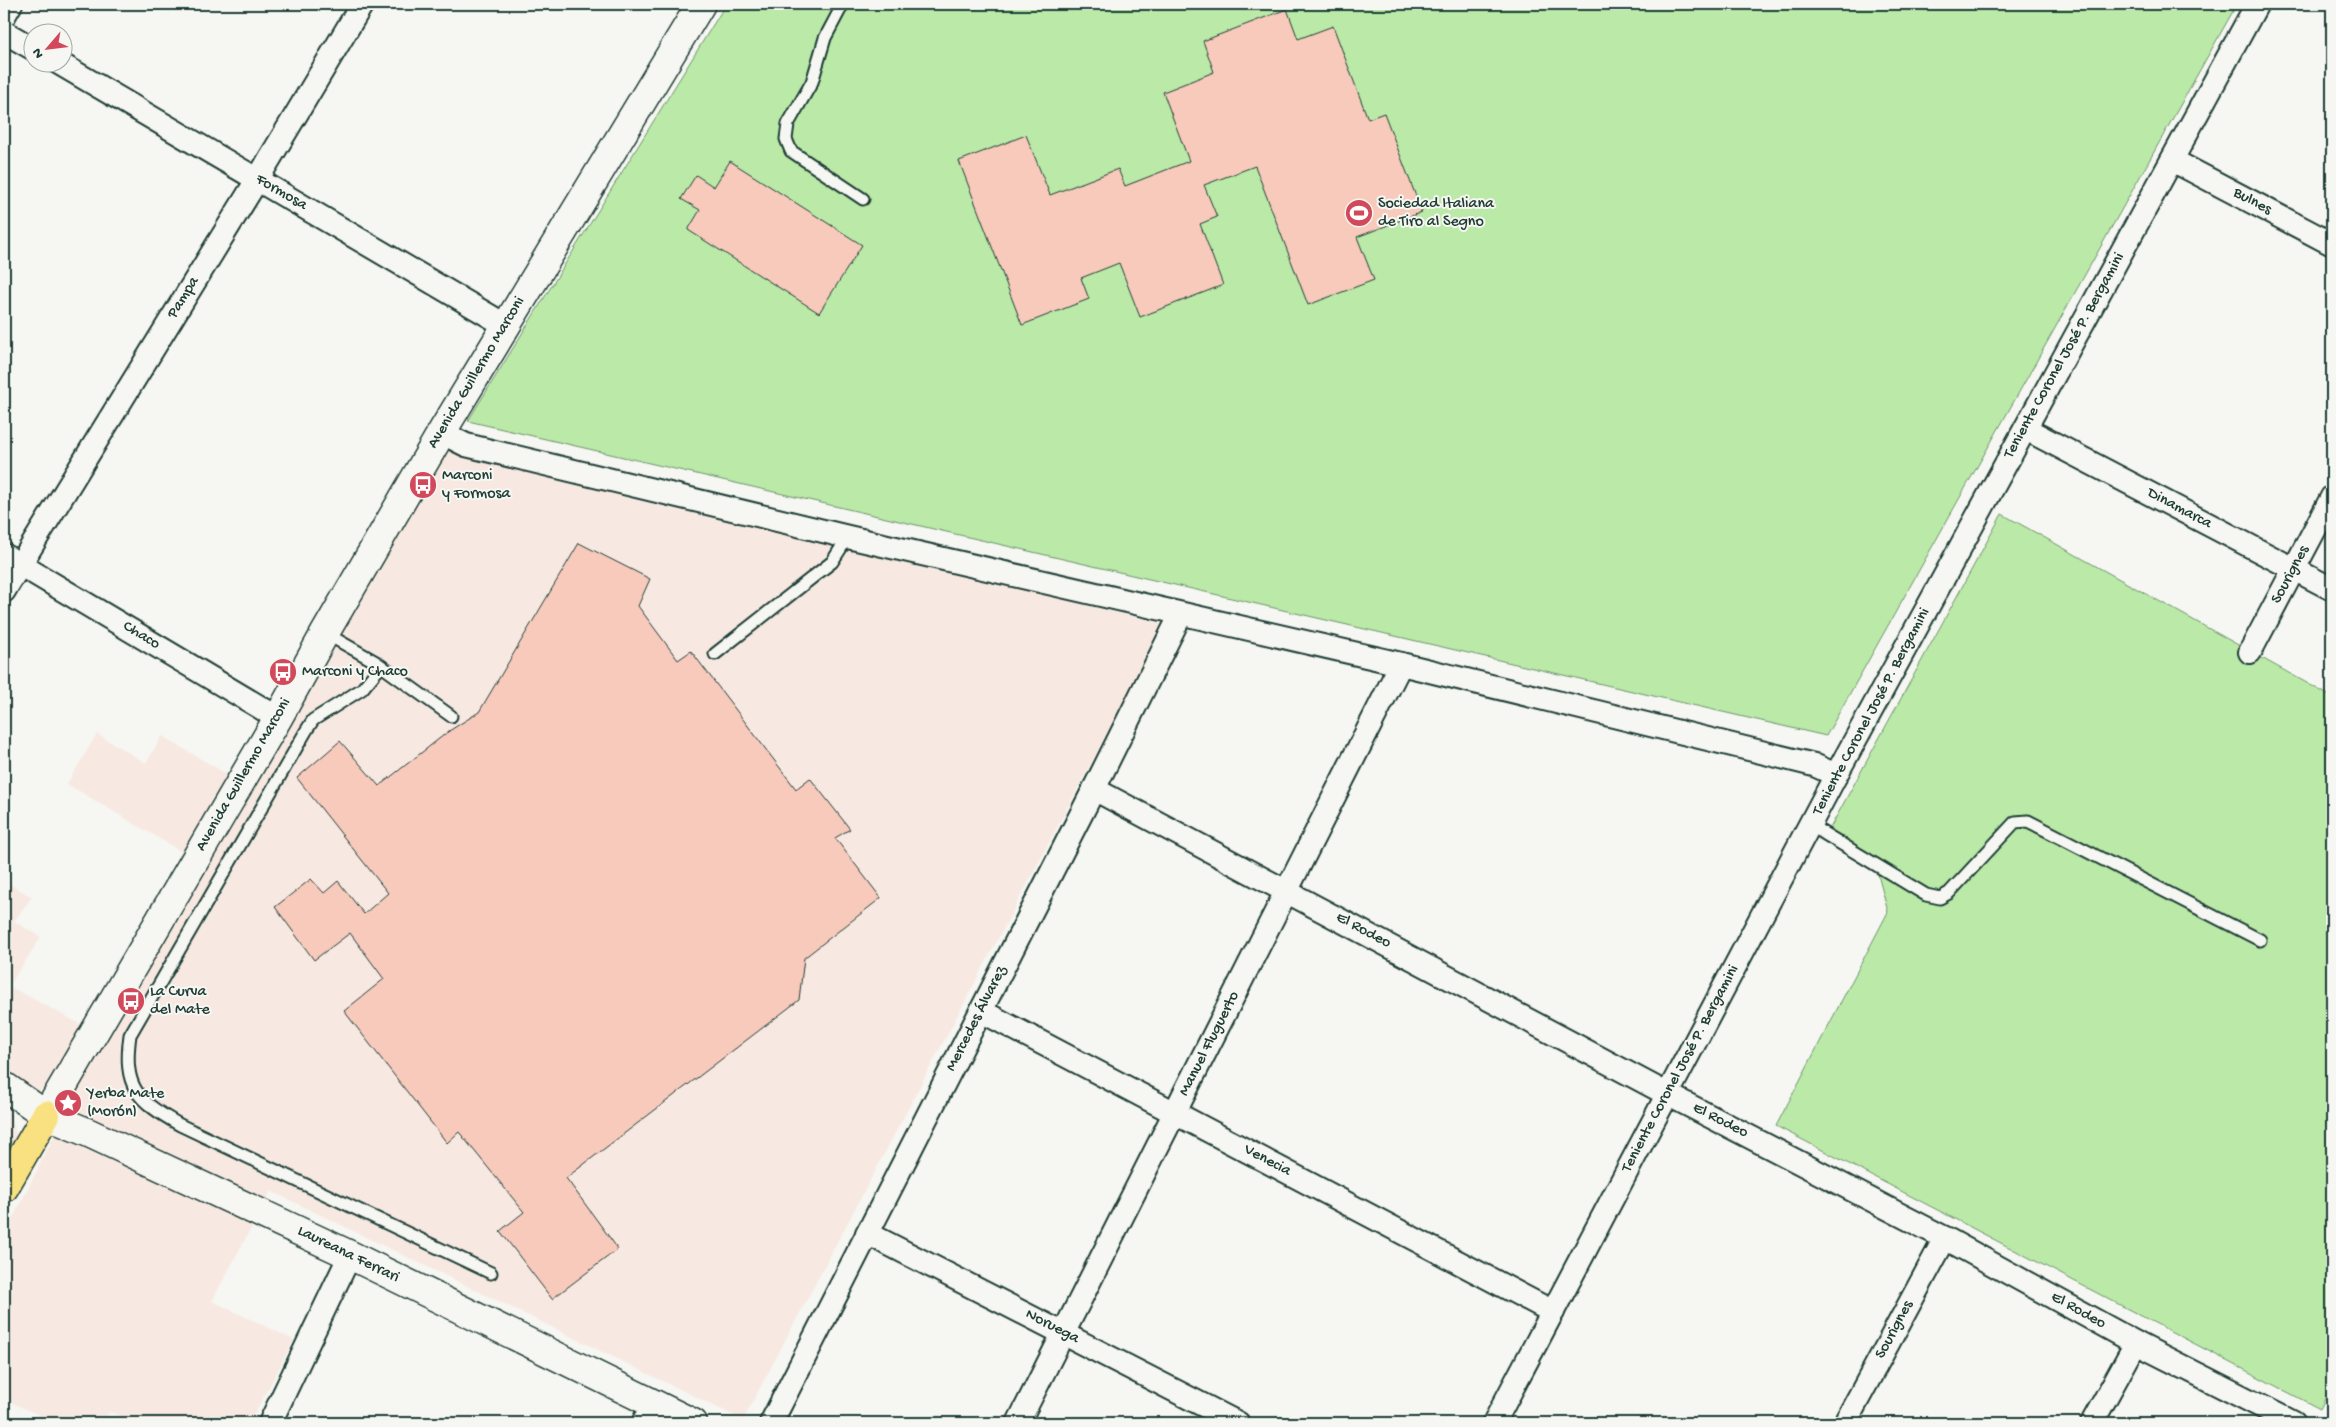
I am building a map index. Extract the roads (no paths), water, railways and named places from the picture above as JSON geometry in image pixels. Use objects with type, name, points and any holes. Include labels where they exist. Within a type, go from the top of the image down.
[{"type":"main road","name":"Avenida Guillermo Marconi","points":[[4,1188],[278,718],[325,632],[442,430],[701,4]]},
{"type":"main road","name":"Laureana Ferrari","points":[[4,1086],[46,1115],[90,1132],[350,1255],[598,1378],[648,1413],[692,1423]]},
{"type":"street","points":[[4,16],[11,4]]},
{"type":"street","name":"Pampa","points":[[4,591],[12,560],[258,180],[362,4]]},
{"type":"street","name":"Teniente Coronel José P. Bergamini","points":[[1494,1423],[1836,775],[2256,4]]},
{"type":"street","points":[[4,32],[22,42]]},
{"type":"street","name":"Formosa","points":[[72,71],[505,325]]},
{"type":"street","name":"Bulnes","points":[[2172,160],[2332,244]]},
{"type":"street","name":"Dinamarca","points":[[2026,429],[2332,589]]},
{"type":"street","points":[[442,430],[466,445],[848,537],[1402,664],[1814,765],[1836,775]]},
{"type":"street","name":"Sourignes","points":[[2250,652],[2332,497]]},
{"type":"street","name":"Chaco","points":[[12,560],[278,718]]},
{"type":"street","name":"Mercedes Álvarez","points":[[771,1423],[1094,789],[1181,614]]},
{"type":"street","name":"Manuel Fluguerto","points":[[1018,1423],[1402,664]]},
{"type":"street","name":"El Rodeo","points":[[1094,789],[1668,1094],[1945,1238],[2136,1343],[2294,1423]]},
{"type":"street","name":"Venecia","points":[[981,1011],[1553,1312]]},
{"type":"street","name":"Noruega","points":[[867,1233],[1238,1423]]},
{"type":"street","name":"Sourignes","points":[[1845,1423],[1945,1238]]},
{"type":"street","points":[[270,1423],[350,1255]]},
{"type":"street","points":[[2092,1423],[2136,1343]]},
{"type":"lane","points":[[843,4],[825,38],[812,82],[788,124],[786,139],[791,151],[863,198]]},
{"type":"lane","points":[[715,654],[832,562],[848,537]]},
{"type":"lane","points":[[325,632],[381,666],[451,716]]},
{"type":"lane","points":[[381,666],[362,689],[314,720],[306,731],[130,1035],[127,1057],[129,1076],[139,1095],[150,1105],[180,1125],[491,1273]]},
{"type":"lane","points":[[1810,825],[1926,895],[1940,898],[1949,893],[2015,822],[2028,821],[2260,940]]},
{"type":"place","name":"Sociedad Italiana de Tiro al Segno","points":[[1359,213]]},
{"type":"place","name":"Marconi y Formosa","points":[[423,485]]},
{"type":"place","name":"Marconi y Chaco","points":[[283,672]]},
{"type":"place","name":"La Curva del Mate","points":[[131,1001]]},
{"type":"place","name":"Yerba Mate (Morón)","points":[[68,1103]]}]
